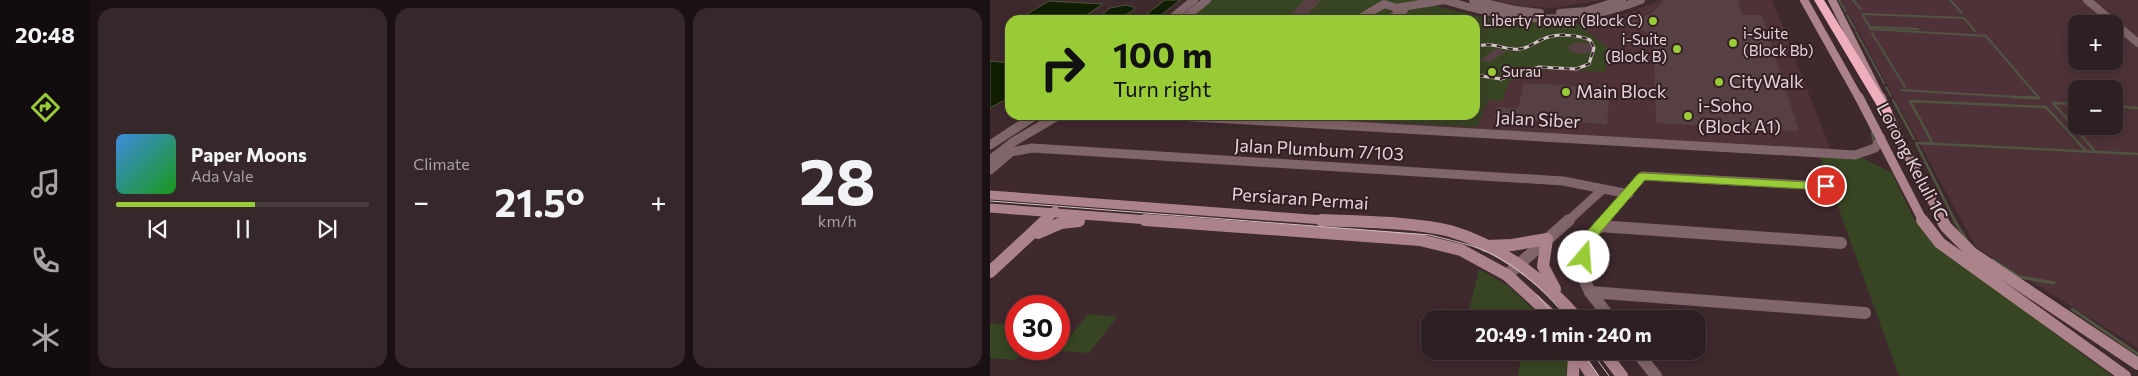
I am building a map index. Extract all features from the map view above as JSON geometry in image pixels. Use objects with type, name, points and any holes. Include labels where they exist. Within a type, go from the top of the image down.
[{"type":"highway","points":[[1819,0],[1886,111]]},
{"type":"main road","name":"Lorong Keluli 1C","points":[[1803,0],[1823,30],[1882,138],[1920,217],[1940,243],[2125,376]]},
{"type":"main road","name":"Lorong Keluli 1C","points":[[1832,0],[1876,85],[1886,111],[1932,204],[1946,228],[1972,252],[2138,364]]},
{"type":"main road","points":[[990,195],[1061,205],[1119,210],[1141,206]]},
{"type":"main road","name":"Persiaran Permai","points":[[990,195],[1421,227],[1455,233],[1485,246],[1518,264],[1563,300],[1571,310]]},
{"type":"main road","points":[[990,272],[1061,205]]},
{"type":"main road","name":"Persiaran Permai","points":[[990,208],[1102,218],[1420,240],[1461,250],[1507,275],[1544,310]]},
{"type":"main road","points":[[1022,242],[1033,225],[1033,215],[1029,212]]},
{"type":"main road","points":[[1022,242],[1048,227],[1061,223],[1102,218]]},
{"type":"main road","points":[[1485,246],[1512,245],[1547,239],[1541,264],[1543,273],[1563,300]]},
{"type":"main road","points":[[1573,376],[1574,360]]},
{"type":"main road","points":[[1581,360],[1592,376]]},
{"type":"main road","points":[[1610,360],[1622,376]]},
{"type":"street","points":[[1175,15],[1194,0]]},
{"type":"street","points":[[1188,15],[1207,0]]},
{"type":"street","points":[[1396,8],[1444,0],[1484,13],[1526,19],[1550,20],[1602,14],[1641,0]]},
{"type":"street","points":[[1473,0],[1515,10],[1551,13],[1586,11],[1622,0]]},
{"type":"street","points":[[2087,0],[2138,43]]},
{"type":"street","points":[[1364,15],[1384,2],[1404,10],[1396,15]]},
{"type":"street","points":[[994,143],[1026,120]]},
{"type":"street","points":[[1022,122],[1027,120]]},
{"type":"street","points":[[990,160],[1013,142],[1050,120]]},
{"type":"street","name":"Jalan Siber","points":[[1247,120],[1855,155],[1874,148],[1882,138]]},
{"type":"street","points":[[994,143],[1024,143],[1032,148]]},
{"type":"street","points":[[990,170],[1015,150],[1032,148]]},
{"type":"street","name":"Jalan Plumbum 7/103","points":[[1032,148],[1563,181],[1626,197]]},
{"type":"street","points":[[1604,310],[1590,292],[1582,275],[1587,240],[1626,197],[1638,180],[1646,176],[1826,186]]},
{"type":"street","points":[[1507,275],[1601,191]]},
{"type":"street","points":[[1599,226],[1841,243]]},
{"type":"street","points":[[1590,292],[1865,313]]},
{"type":"street","points":[[1643,360],[1656,376]]},
{"type":"shaded area","points":[[1165,0],[1180,0],[1161,15],[1146,15]]},
{"type":"shaded area","points":[[1210,0],[1416,0],[1463,15],[1192,15]]},
{"type":"shaded area","points":[[1211,0],[1428,0],[1432,5],[1474,15],[1192,15]]},
{"type":"shaded area","points":[[1494,0],[1603,0],[1553,8],[1520,6]]},
{"type":"shaded area","points":[[1660,0],[1772,0],[1831,150],[1289,120],[1480,120],[1480,20],[1570,26],[1594,23],[1628,13]]},
{"type":"shaded area","points":[[1841,0],[2138,0],[2138,348],[1976,247]]},
{"type":"shaded area","points":[[1049,1],[1103,4],[1086,15],[1025,15]]},
{"type":"shaded area","points":[[1126,5],[1134,7],[1134,10],[1123,15],[1103,14],[1110,8]]},
{"type":"shaded area","points":[[1480,17],[1575,22],[1609,49],[1605,72],[1545,70],[1521,76],[1509,82],[1502,101],[1488,100],[1480,120]]},
{"type":"shaded area","points":[[990,61],[1005,62],[1005,100],[990,108]]},
{"type":"shaded area","points":[[1348,120],[1480,120],[1477,127]]},
{"type":"shaded area","points":[[1819,154],[1860,157],[1892,173],[1915,221],[1932,242],[2112,376],[1899,376]]},
{"type":"shaded area","points":[[1479,269],[1508,286],[1534,310],[1469,310]]},
{"type":"shaded area","points":[[1088,314],[1117,317],[1089,353],[1070,352],[1070,337]]},
{"type":"shaded area","points":[[990,323],[1005,324],[1005,359],[990,358]]},
{"type":"shaded area","points":[[1521,360],[1569,360],[1568,376],[1518,376]]},
{"type":"building","points":[[1305,0],[1321,0],[1308,15],[1289,15]]},
{"type":"building","name":"CityWalk","points":[[1664,0],[1738,0],[1742,15],[1762,15],[1799,131],[1656,123],[1654,44],[1657,38],[1627,22],[1651,14]]},
{"type":"building","points":[[1581,42],[1588,43],[1595,48],[1588,53],[1580,54],[1573,52],[1567,47]]},
{"type":"building","points":[[1496,48],[1506,51],[1490,63],[1481,60]]},
{"type":"building","points":[[1524,83],[1610,88],[1607,124],[1493,118],[1497,107],[1518,108]]},
{"type":"waterway","points":[[1839,0],[1846,12]]},
{"type":"waterway","points":[[1853,0],[1861,9]]},
{"type":"waterway","points":[[1950,0],[1962,13]]},
{"type":"waterway","points":[[1918,29],[1870,27],[1862,14],[1964,18],[1975,31]]},
{"type":"waterway","points":[[1847,15],[1855,29]]},
{"type":"waterway","points":[[1870,29],[1986,36],[2039,98]]},
{"type":"waterway","points":[[1856,32],[1884,83]]},
{"type":"waterway","points":[[1872,33],[1905,87]]},
{"type":"waterway","points":[[1886,87],[1891,96]]},
{"type":"waterway","points":[[1901,90],[2028,98]]},
{"type":"waterway","points":[[2013,97],[2028,98]]},
{"type":"waterway","points":[[2028,98],[2039,98]]},
{"type":"waterway","points":[[2028,98],[2035,98]]},
{"type":"waterway","points":[[1893,100],[1914,139]]},
{"type":"waterway","points":[[1932,142],[1910,101],[2046,107],[2085,150]]},
{"type":"waterway","points":[[2068,104],[2053,103],[2068,120]]},
{"type":"waterway","points":[[2123,107],[2138,108]]},
{"type":"waterway","points":[[1872,133],[1874,143]]},
{"type":"waterway","points":[[2081,135],[2094,150]]},
{"type":"waterway","points":[[1955,221],[1916,143],[2138,154]]},
{"type":"waterway","points":[[1954,220],[1968,242]]},
{"type":"waterway","points":[[1993,260],[2020,277],[2054,283]]},
{"type":"waterway","points":[[2072,309],[2138,354]]},
{"type":"tram line","points":[[990,201],[1430,235],[1475,247],[1502,259],[1526,276],[1560,310]]},
{"type":"tram line","points":[[1537,295],[1550,310]]},
{"type":"tram line","points":[[1587,360],[1599,376]]},
{"type":"tram line","points":[[1597,360],[1609,376]]},
{"type":"railway","points":[[1480,46],[1493,45],[1508,49],[1520,49],[1552,36],[1565,35],[1578,36],[1590,40],[1594,48],[1589,64],[1576,69],[1539,67],[1501,79],[1480,76]]},
{"type":"place","name":"Liberty Tower (Block C)","points":[[1653,21]]},
{"type":"place","name":"i-Suite (Block Bb)","points":[[1733,43]]},
{"type":"place","name":"i-Suite (Block B)","points":[[1677,49]]},
{"type":"place","name":"Surau","points":[[1492,72]]},
{"type":"place","name":"CityWalk","points":[[1719,82]]},
{"type":"place","name":"Main Block","points":[[1566,92]]},
{"type":"place","name":"i-Soho (Block A1)","points":[[1688,116]]},
{"type":"route","points":[[1584,257],[1587,240],[1629,194],[1642,176],[1826,186]]}]
